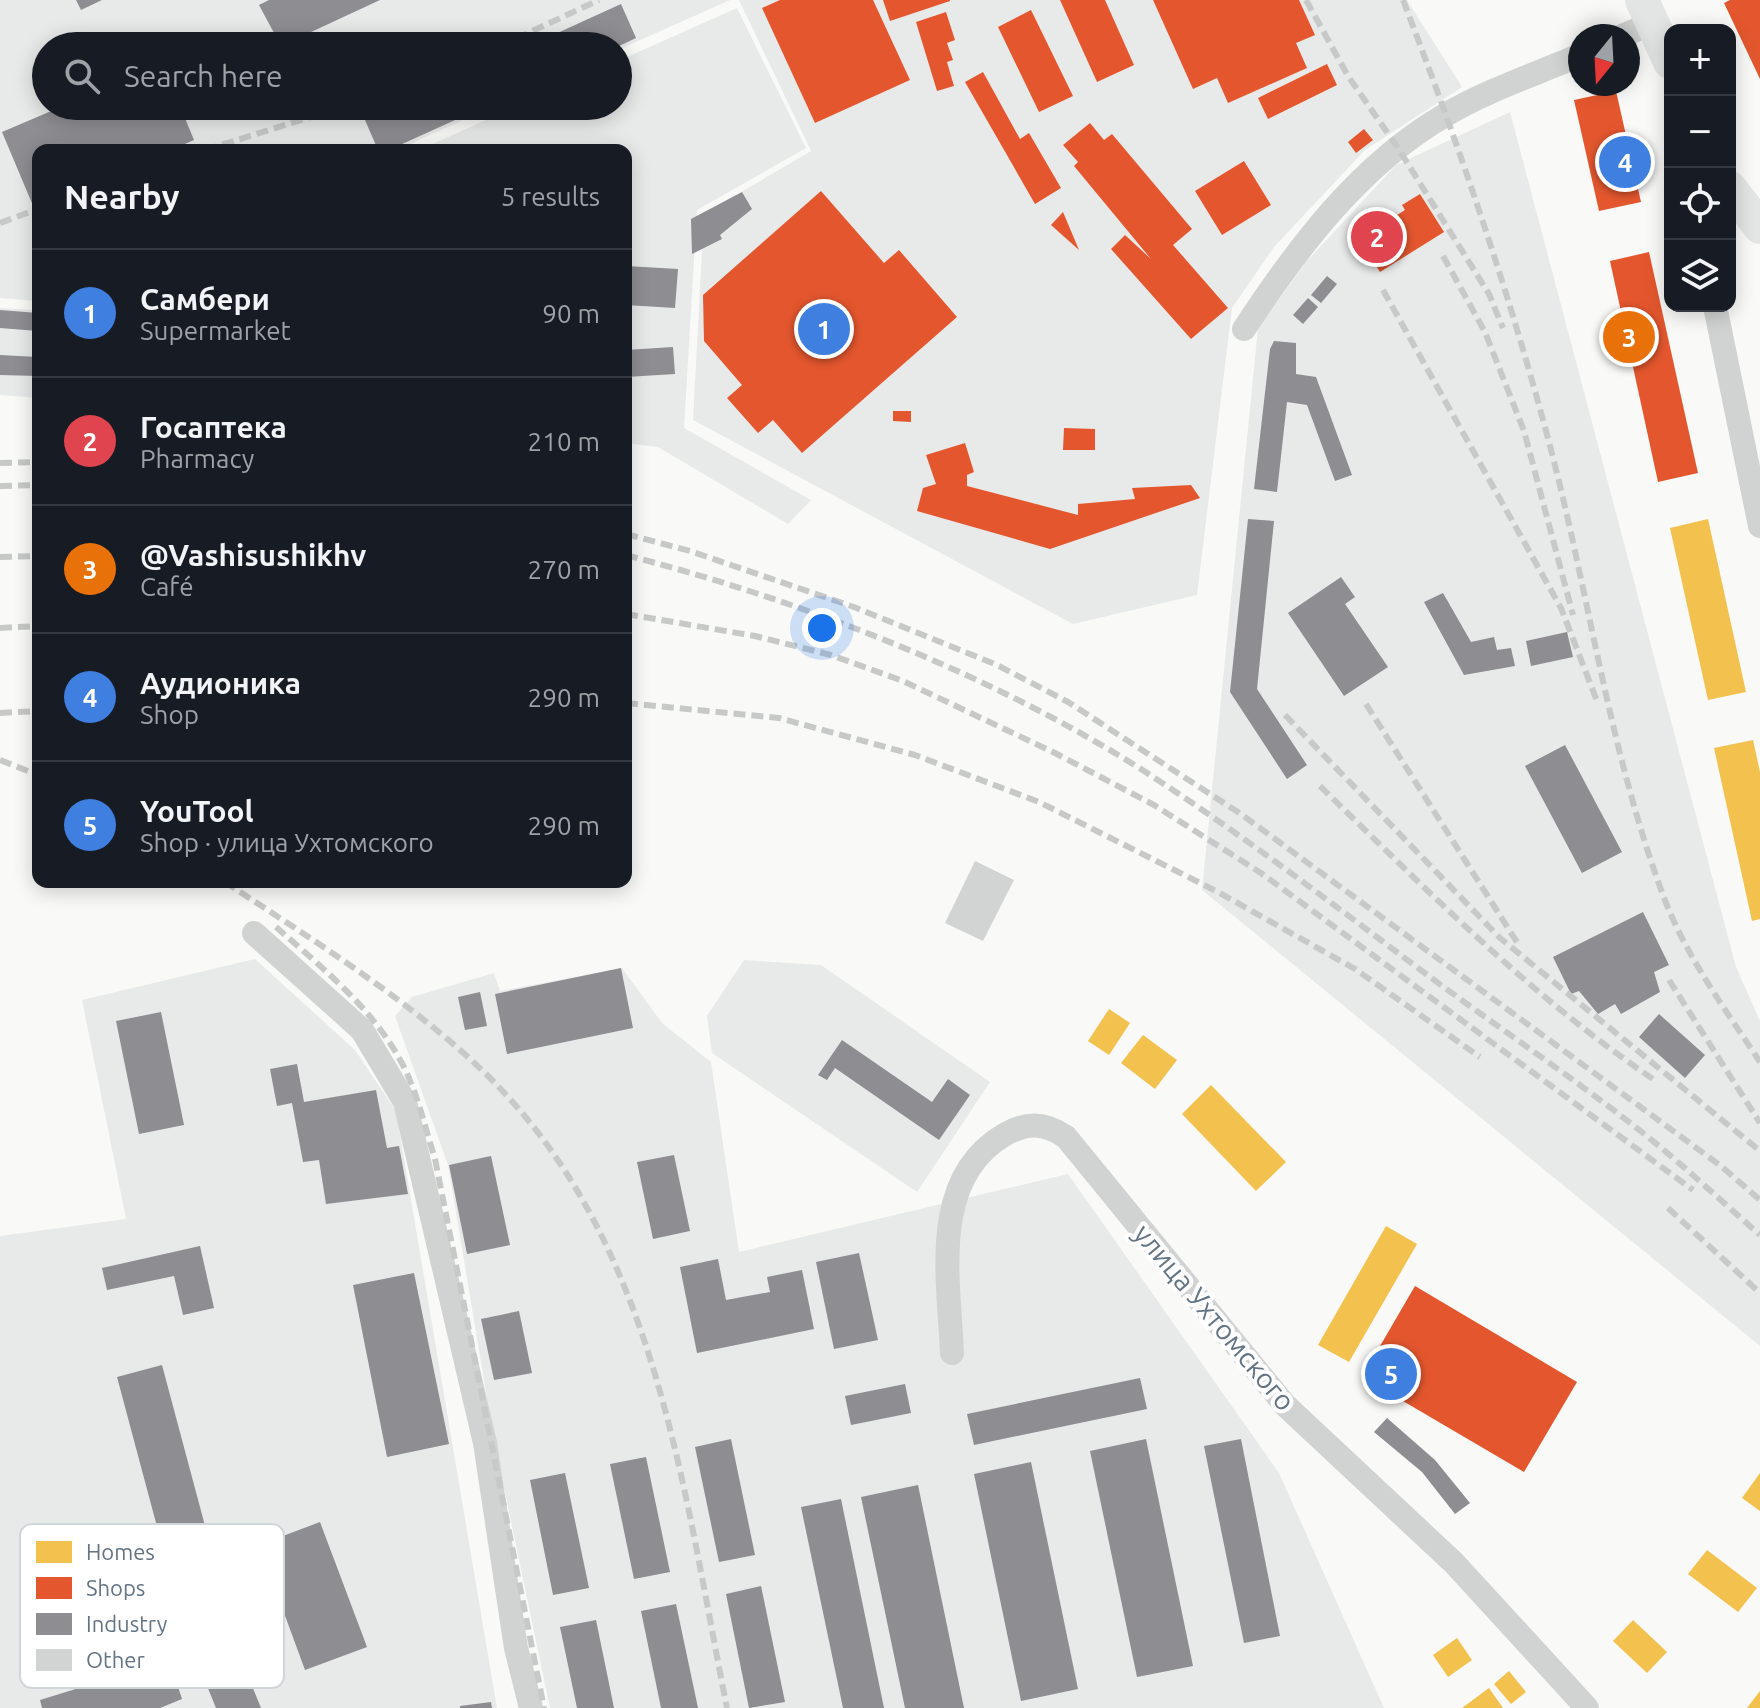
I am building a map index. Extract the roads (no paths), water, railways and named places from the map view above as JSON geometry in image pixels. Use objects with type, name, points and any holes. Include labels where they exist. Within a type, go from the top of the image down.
[{"type":"street","points":[[1649,33],[1664,71]]},
{"type":"street","points":[[1244,329],[1291,256],[1333,208],[1398,148],[1447,114],[1568,60]]},
{"type":"street","points":[[1716,312],[1760,526]]},
{"type":"street","points":[[254,933],[362,1030],[405,1102],[485,1443],[516,1648],[531,1708]]},
{"type":"street","name":"улица Ухтомского","points":[[952,1353],[947,1241],[958,1186],[968,1165],[985,1146],[1018,1126],[1033,1124],[1056,1130],[1066,1137],[1285,1405],[1454,1563],[1587,1708]]},
{"type":"railway","points":[[530,32],[599,0]]},
{"type":"railway","points":[[1306,0],[1348,76],[1398,148],[1489,294],[1503,328]]},
{"type":"railway","points":[[1403,0],[1480,214],[1531,377],[1561,489],[1612,722],[1663,895],[1707,981],[1760,1062]]},
{"type":"railway","points":[[224,144],[301,120]]},
{"type":"railway","points":[[0,223],[32,211]]},
{"type":"railway","points":[[1443,256],[1485,332],[1524,431],[1573,615]]},
{"type":"railway","points":[[1383,290],[1561,608],[1597,701]]},
{"type":"railway","points":[[0,463],[32,462]]},
{"type":"railway","points":[[0,486],[32,485]]},
{"type":"railway","points":[[632,536],[690,551],[854,607],[997,665],[1068,702],[1241,814],[1721,1166],[1760,1200]]},
{"type":"railway","points":[[0,557],[32,556]]},
{"type":"railway","points":[[632,557],[760,594],[827,618],[959,672],[1085,735],[1250,843],[1612,1109],[1760,1235]]},
{"type":"railway","points":[[632,615],[755,636],[831,655],[903,681],[1055,753],[1154,805],[1261,873],[1693,1190]]},
{"type":"railway","points":[[0,628],[32,626]]},
{"type":"railway","points":[[632,704],[779,718],[915,755],[1039,802],[1218,892],[1355,969],[1480,1057]]},
{"type":"railway","points":[[1366,704],[1520,947]]},
{"type":"railway","points":[[0,713],[32,711]]},
{"type":"railway","points":[[1285,715],[1500,938],[1760,1151]]},
{"type":"railway","points":[[0,760],[32,773]]},
{"type":"railway","points":[[1320,786],[1523,979],[1610,1049],[1656,1081]]},
{"type":"railway","points":[[234,888],[398,999],[462,1052],[491,1079],[547,1145],[592,1217],[627,1293],[655,1374],[677,1457],[727,1708]]},
{"type":"railway","points":[[276,927],[334,978],[370,1017],[400,1060],[418,1102],[435,1159],[544,1708]]},
{"type":"railway","points":[[1669,980],[1760,1123]]},
{"type":"railway","points":[[1668,1208],[1760,1293]]},
{"type":"place","name":"Аудионика","points":[[1625,162]]},
{"type":"place","name":"Госаптека","points":[[1377,237]]},
{"type":"place","name":"Самбери","points":[[824,329]]},
{"type":"place","name":"@Vashisushikhv","points":[[1629,337]]},
{"type":"place","name":"YouTool","points":[[1391,1374]]}]
